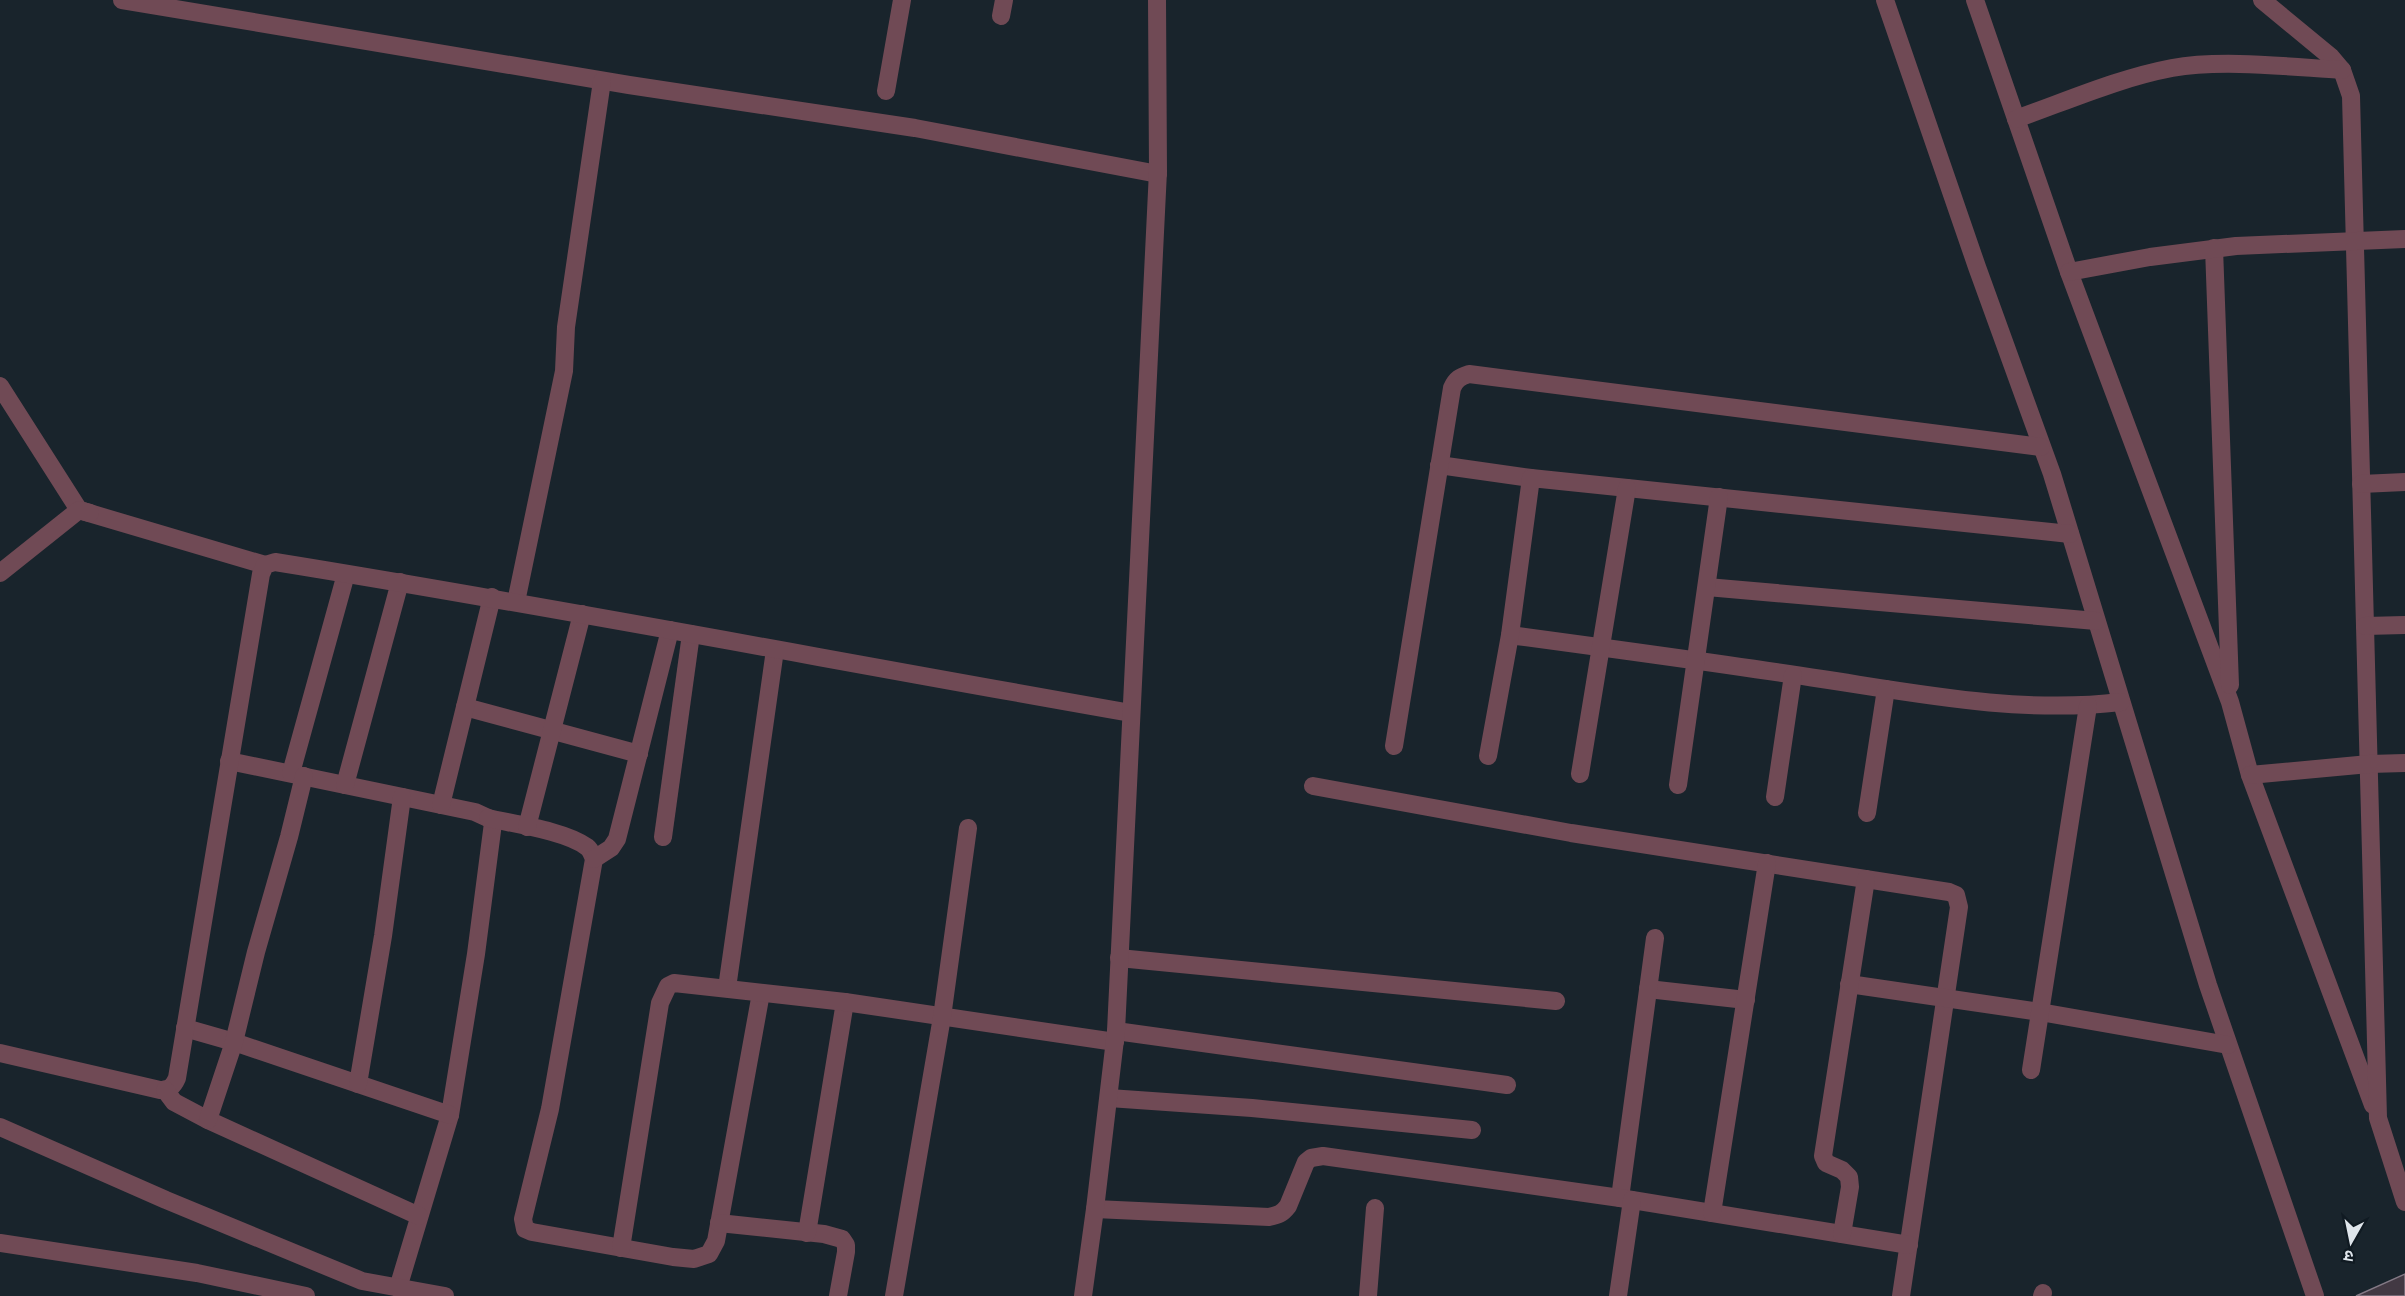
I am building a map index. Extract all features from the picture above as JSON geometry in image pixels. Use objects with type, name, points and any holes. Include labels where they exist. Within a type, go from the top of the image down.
[{"type":"street","points":[[122,0],[602,81],[915,128],[1158,174]]},
{"type":"street","points":[[886,92],[902,0]]},
{"type":"street","points":[[1083,1296],[1115,1036],[1158,174],[1157,0]]},
{"type":"street","points":[[1885,0],[2070,534],[2208,985],[2315,1296]]},
{"type":"street","points":[[1974,0],[2069,272],[2230,702],[2250,775],[2378,1118],[2405,1202]]},
{"type":"street","points":[[2262,0],[2331,57],[2342,70],[2351,96],[2378,1118]]},
{"type":"street","points":[[2016,118],[2141,76],[2173,68],[2247,65],[2342,70]]},
{"type":"street","points":[[516,602],[564,371],[566,327],[602,81]]},
{"type":"street","points":[[2069,272],[2214,248],[2405,239]]},
{"type":"street","points":[[2214,248],[2230,702]]},
{"type":"street","points":[[1394,746],[1439,465],[1455,380],[1469,374],[2041,447]]},
{"type":"street","points":[[0,386],[80,510],[270,564],[492,597],[1131,713]]},
{"type":"street","points":[[1439,465],[1531,478],[2070,534]]},
{"type":"street","points":[[1488,756],[1510,635],[1531,478]]},
{"type":"street","points":[[2361,484],[2405,482]]},
{"type":"street","points":[[1580,774],[1628,488]]},
{"type":"street","points":[[1678,784],[1719,498]]},
{"type":"street","points":[[0,573],[80,510]]},
{"type":"street","points":[[165,1090],[174,1085],[177,1078],[261,574],[270,564]]},
{"type":"street","points":[[208,1120],[234,1042],[256,952],[283,859],[297,775],[346,574]]},
{"type":"street","points":[[345,785],[400,582]]},
{"type":"street","points":[[1707,586],[2097,621]]},
{"type":"street","points":[[441,805],[492,597]]},
{"type":"street","points":[[527,827],[582,614]]},
{"type":"street","points":[[2365,626],[2405,625]]},
{"type":"street","points":[[594,859],[611,848],[617,839],[670,630]]},
{"type":"street","points":[[663,837],[691,634]]},
{"type":"street","points":[[1510,635],[1886,689],[2041,706],[2088,706],[2121,702]]},
{"type":"street","points":[[727,988],[775,650]]},
{"type":"street","points":[[1775,797],[1793,675]]},
{"type":"street","points":[[1867,813],[1886,689]]},
{"type":"street","points":[[2031,1070],[2088,706]]},
{"type":"street","points":[[465,707],[639,754]]},
{"type":"street","points":[[230,761],[475,812],[488,818],[557,834],[587,847],[592,852],[594,859],[550,1109],[523,1226],[532,1232],[673,1257],[700,1258],[712,1250],[719,1224],[760,993]]},
{"type":"street","points":[[2250,775],[2405,763]]},
{"type":"street","points":[[1313,786],[1571,833],[1949,892],[1956,895],[1959,907],[1947,998],[1901,1296]]},
{"type":"street","points":[[358,1084],[383,936],[402,797]]},
{"type":"street","points":[[398,1288],[450,1115],[493,829],[493,823],[488,818]]},
{"type":"street","points":[[894,1296],[942,1017],[968,828]]},
{"type":"street","points":[[1712,1213],[1767,863]]},
{"type":"street","points":[[1842,1233],[1850,1177],[1842,1170],[1826,1163],[1823,1155],[1866,879]]},
{"type":"street","points":[[1621,1295],[1626,1199],[1655,938]]},
{"type":"street","points":[[1119,958],[1556,1001]]},
{"type":"street","points":[[621,1248],[663,993],[668,986],[674,983],[845,1002],[942,1017],[1115,1036],[1507,1085]]},
{"type":"street","points":[[1849,984],[2040,1012],[2228,1045]]},
{"type":"street","points":[[1648,989],[1746,1000]]},
{"type":"street","points":[[807,1233],[845,1002]]},
{"type":"street","points":[[185,1029],[234,1042],[450,1115]]},
{"type":"street","points":[[0,1053],[165,1090],[174,1102],[208,1120],[419,1216]]},
{"type":"street","points":[[1109,1098],[1252,1108],[1472,1130]]},
{"type":"street","points":[[0,1127],[166,1200],[362,1281],[445,1296]]},
{"type":"street","points":[[1095,1209],[1269,1217],[1278,1215],[1283,1213],[1288,1206],[1306,1162],[1311,1158],[1323,1156],[1626,1199],[1909,1245]]},
{"type":"street","points":[[1368,1296],[1375,1208]]},
{"type":"street","points":[[719,1224],[833,1236],[842,1239],[846,1245],[838,1296]]},
{"type":"street","points":[[0,1243],[197,1273],[306,1296]]},
{"type":"building","points":[[2405,1274],[2405,1296],[2356,1296]]}]
